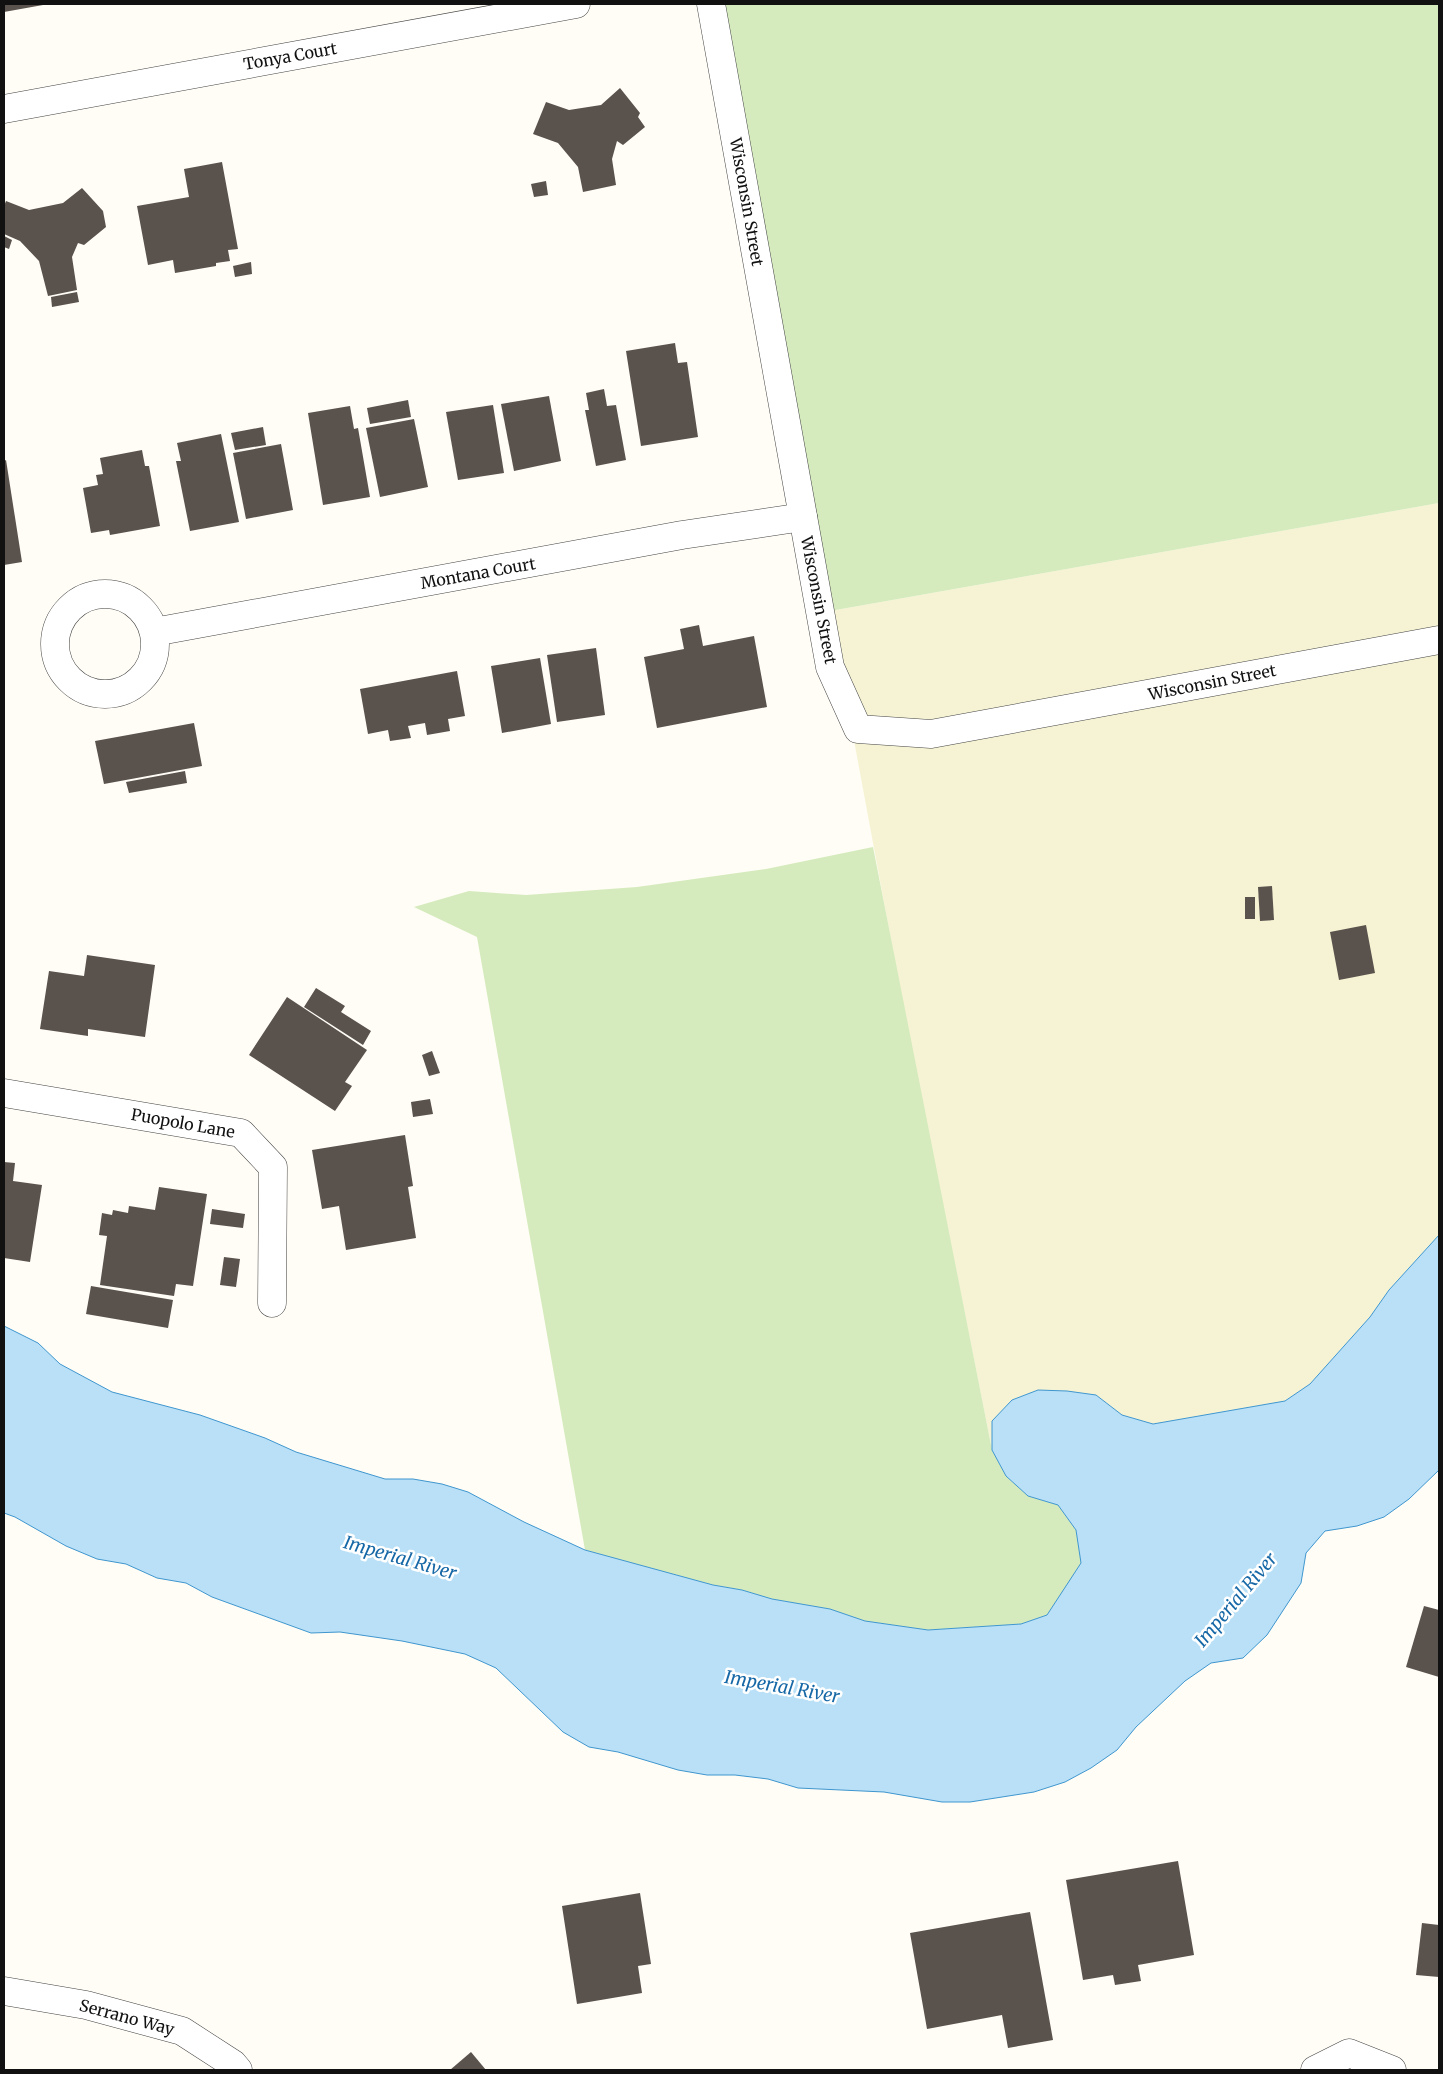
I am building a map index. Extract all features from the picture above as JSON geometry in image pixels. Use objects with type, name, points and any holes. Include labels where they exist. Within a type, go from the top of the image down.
[{"type":"street","name":"Tonya Court","points":[[4,109],[576,4]]},
{"type":"street","name":"Wisconsin Street","points":[[711,4],[830,667],[858,729],[931,734],[1439,640]]},
{"type":"street","name":"Montana Court","points":[[154,632],[682,535],[803,517]]},
{"type":"street","name":"Puopolo Lane","points":[[4,1093],[241,1133],[272,1167],[272,1303]]},
{"type":"street","name":"Serrano Way","points":[[4,1991],[86,2005],[182,2031],[233,2064],[238,2070]]},
{"type":"street","points":[[1315,2070],[1349,2054],[1392,2070]]},
{"type":"shaded area","points":[[1439,503],[1439,1235],[1389,1290],[1370,1317],[1310,1384],[1285,1401],[1153,1424],[1122,1415],[1096,1395],[1038,1390],[992,1421],[992,1450],[904,1010],[830,611]]},
{"type":"green space","points":[[719,4],[1439,4],[1439,503],[830,611]]},
{"type":"green space","points":[[873,847],[992,1450],[1006,1476],[1028,1496],[1058,1505],[1076,1530],[1081,1563],[1047,1615],[1021,1624],[927,1630],[865,1621],[830,1609],[772,1599],[742,1590],[713,1585],[585,1550],[477,937],[414,907],[469,891],[526,895],[637,887],[766,869]]},
{"type":"water","name":"Imperial River","points":[[1439,1235],[1439,1470],[1409,1499],[1384,1517],[1357,1526],[1325,1531],[1306,1553],[1301,1583],[1267,1635],[1243,1658],[1211,1663],[1185,1681],[1136,1727],[1117,1750],[1091,1768],[1065,1782],[1034,1792],[970,1802],[942,1802],[884,1792],[798,1788],[768,1779],[735,1775],[707,1775],[678,1770],[618,1752],[589,1747],[563,1732],[496,1668],[465,1654],[402,1641],[340,1632],[311,1633],[212,1597],[186,1583],[157,1578],[126,1564],[97,1559],[66,1546],[15,1517],[4,1513],[4,1326],[38,1343],[60,1364],[112,1392],[200,1415],[265,1438],[296,1452],[385,1479],[413,1479],[442,1484],[468,1492],[524,1522],[585,1550],[713,1585],[742,1590],[772,1599],[830,1609],[865,1621],[928,1630],[1021,1624],[1047,1615],[1081,1563],[1076,1530],[1058,1505],[1028,1496],[1006,1476],[992,1450],[992,1421],[1012,1400],[1038,1390],[1096,1395],[1122,1415],[1153,1424],[1285,1401],[1310,1384],[1370,1317],[1389,1290]]},
{"type":"building","points":[[4,4],[43,4],[43,5],[4,12]]},
{"type":"building","points":[[620,88],[640,113],[638,117],[645,127],[623,145],[617,141],[612,159],[616,185],[583,192],[578,167],[558,143],[533,134],[546,102],[569,110],[601,105]]},
{"type":"building","points":[[222,162],[238,249],[228,250],[230,261],[216,263],[216,266],[175,273],[173,260],[148,265],[137,206],[189,197],[184,169]]},
{"type":"building","points":[[546,181],[548,195],[534,197],[531,184]]},
{"type":"building","points":[[82,188],[103,211],[106,227],[84,245],[78,243],[72,257],[77,290],[48,296],[39,261],[20,241],[4,234],[4,206],[6,201],[29,210],[63,203]]},
{"type":"building","points":[[4,236],[12,240],[9,249],[4,247]]},
{"type":"building","points":[[251,262],[252,274],[235,277],[233,266]]},
{"type":"building","points":[[77,292],[79,302],[52,307],[51,297]]},
{"type":"building","points":[[675,343],[678,363],[687,362],[698,437],[641,446],[626,351]]},
{"type":"building","points":[[604,389],[607,406],[616,405],[626,460],[596,466],[585,410],[589,410],[586,393]]},
{"type":"building","points":[[549,396],[561,461],[514,471],[501,404]]},
{"type":"building","points":[[408,400],[411,417],[370,424],[367,408]]},
{"type":"building","points":[[493,405],[504,473],[458,480],[446,412]]},
{"type":"building","points":[[350,406],[354,429],[358,428],[370,497],[323,505],[308,413]]},
{"type":"building","points":[[414,419],[428,487],[380,497],[366,428]]},
{"type":"building","points":[[263,427],[266,445],[235,450],[231,433]]},
{"type":"building","points":[[221,434],[239,522],[190,531],[176,461],[181,461],[177,443]]},
{"type":"building","points":[[281,444],[293,510],[246,519],[233,453]]},
{"type":"building","points":[[142,450],[145,466],[149,466],[160,526],[110,535],[109,530],[91,533],[83,488],[98,485],[96,475],[103,474],[100,458]]},
{"type":"building","points":[[6,460],[22,562],[4,565],[4,461]]},
{"type":"building","points":[[699,625],[703,646],[754,636],[767,707],[657,728],[644,657],[684,649],[680,629]]},
{"type":"building","points":[[596,648],[605,715],[557,722],[547,655]]},
{"type":"building","points":[[540,658],[551,724],[502,733],[491,666]]},
{"type":"building","points":[[457,671],[465,716],[448,719],[450,731],[427,735],[425,723],[408,726],[411,738],[390,741],[388,730],[368,734],[360,689]]},
{"type":"building","points":[[194,723],[202,766],[104,784],[95,741]]},
{"type":"building","points":[[185,771],[187,783],[129,793],[126,782]]},
{"type":"building","points":[[1272,886],[1274,920],[1260,921],[1258,887]]},
{"type":"building","points":[[1245,897],[1255,897],[1255,919],[1245,919]]},
{"type":"building","points":[[1366,925],[1375,973],[1339,980],[1330,932]]},
{"type":"building","points":[[87,955],[155,965],[145,1037],[88,1029],[88,1036],[40,1029],[49,971],[84,976]]},
{"type":"building","points":[[316,988],[345,1006],[341,1012],[371,1031],[363,1045],[304,1007]]},
{"type":"building","points":[[287,997],[367,1050],[345,1082],[352,1086],[335,1111],[249,1055]]},
{"type":"building","points":[[432,1051],[440,1073],[429,1076],[422,1055]]},
{"type":"building","points":[[430,1099],[433,1114],[413,1117],[411,1102]]},
{"type":"building","points":[[405,1135],[413,1186],[408,1187],[416,1238],[346,1250],[339,1206],[322,1209],[312,1150]]},
{"type":"building","points":[[4,1162],[15,1163],[13,1181],[42,1185],[30,1262],[4,1258]]},
{"type":"building","points":[[159,1187],[207,1194],[193,1286],[176,1284],[174,1296],[100,1285],[107,1236],[99,1235],[102,1213],[112,1215],[113,1210],[128,1213],[129,1206],[155,1210]]},
{"type":"building","points":[[212,1209],[245,1214],[243,1228],[210,1224]]},
{"type":"building","points":[[224,1257],[240,1259],[236,1287],[220,1285]]},
{"type":"building","points":[[91,1286],[173,1300],[168,1328],[86,1314]]},
{"type":"building","points":[[1424,1606],[1439,1610],[1439,1677],[1406,1667]]},
{"type":"building","points":[[1178,1861],[1194,1955],[1138,1965],[1141,1981],[1115,1985],[1113,1975],[1083,1980],[1066,1880]]},
{"type":"building","points":[[640,1893],[651,1964],[638,1966],[642,1993],[577,2004],[562,1906]]},
{"type":"building","points":[[1030,1912],[1053,2040],[1008,2048],[1002,2015],[927,2029],[910,1933]]},
{"type":"building","points":[[1422,1923],[1439,1925],[1439,1977],[1416,1975]]},
{"type":"building","points":[[471,2052],[486,2070],[450,2070]]}]
